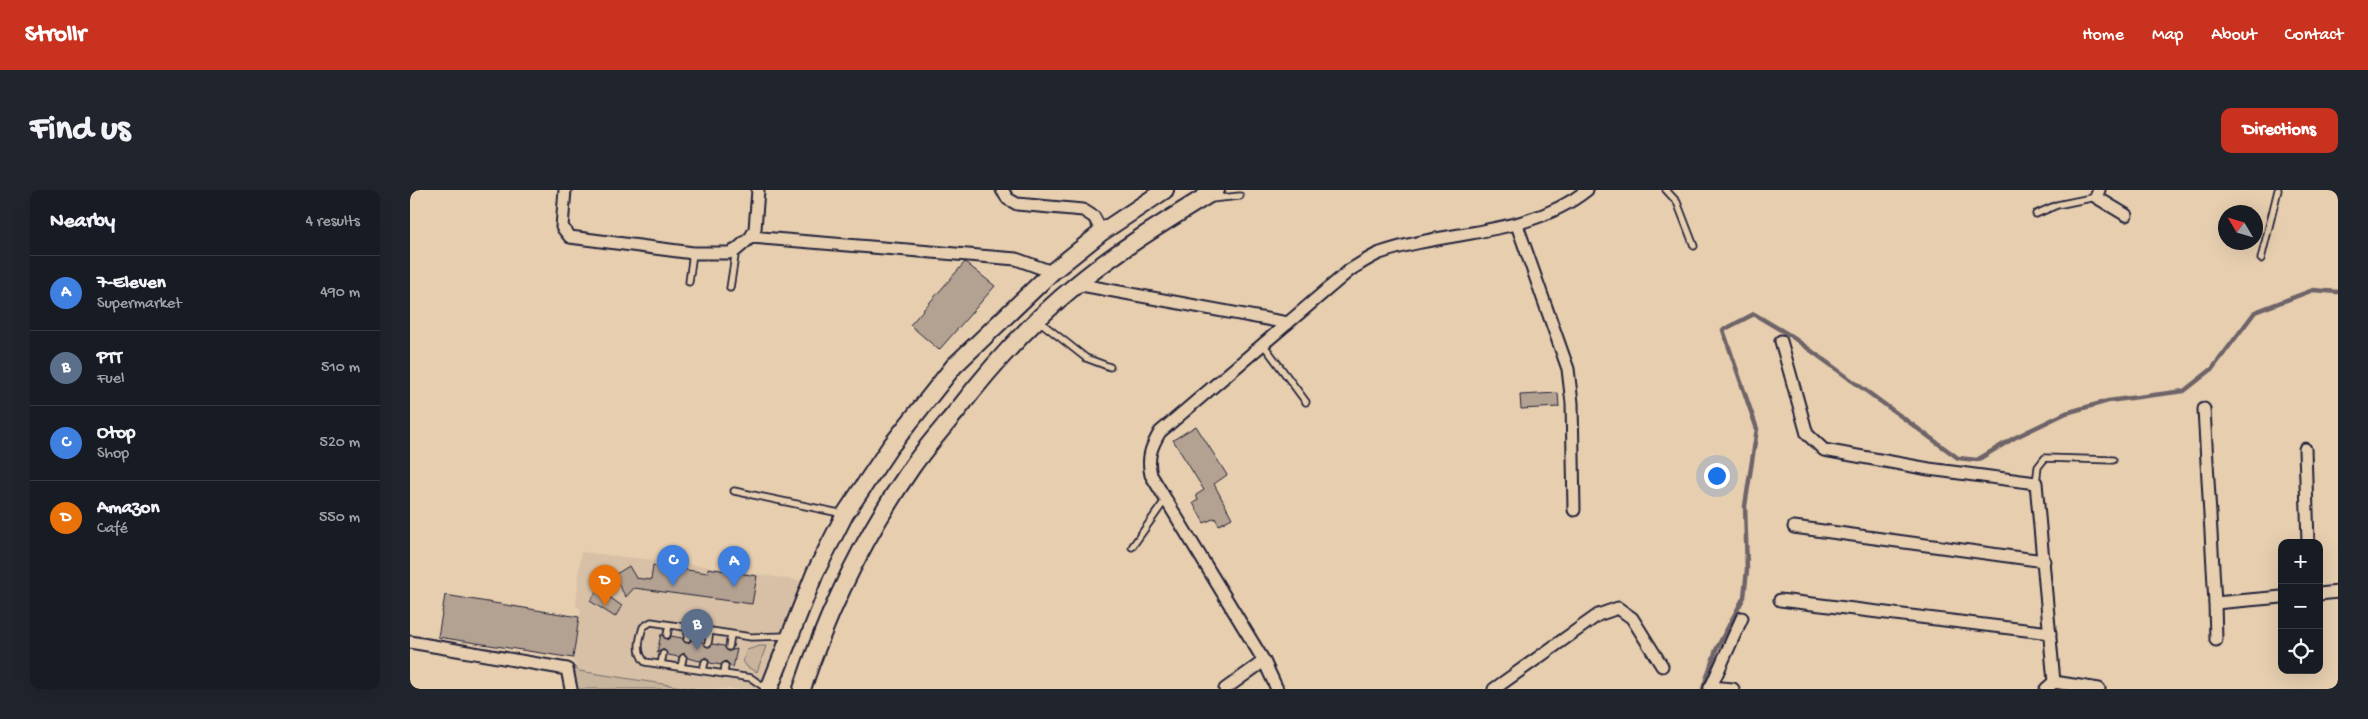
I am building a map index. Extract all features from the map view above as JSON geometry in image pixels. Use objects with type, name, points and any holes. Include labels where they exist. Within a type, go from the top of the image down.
[{"type":"main road","points":[[768,689],[815,573],[845,514],[890,447],[954,366],[1052,272],[1102,232],[1165,190]]},
{"type":"main road","points":[[802,689],[814,653],[840,592],[862,549],[912,467],[976,386],[1016,339],[1076,284],[1162,222],[1216,190]]},
{"type":"street","points":[[565,190],[562,227],[570,237],[692,252],[729,253],[736,250],[751,237],[755,229],[758,190]]},
{"type":"street","points":[[1002,190],[1008,199],[1018,204],[1083,210],[1094,217],[1102,232]]},
{"type":"street","points":[[1278,689],[1264,661],[1151,475],[1148,462],[1153,444],[1160,432],[1350,270],[1379,253],[1424,241],[1517,225],[1570,204],[1587,190]]},
{"type":"street","points":[[2098,193],[2126,215]]},
{"type":"street","points":[[1517,225],[1568,369],[1572,404],[1574,510]]},
{"type":"street","points":[[751,237],[1016,259],[1052,272]]},
{"type":"street","points":[[1076,284],[1288,323]]},
{"type":"street","points":[[1782,341],[1807,434],[1824,450],[1929,469],[2036,482],[2050,633],[2050,685],[2099,689]]},
{"type":"street","points":[[2204,410],[2216,640]]},
{"type":"street","points":[[2305,449],[2308,539]]},
{"type":"street","points":[[1794,527],[2044,561]]},
{"type":"street","points":[[2323,594],[2338,592]]},
{"type":"street","points":[[2215,603],[2278,597]]},
{"type":"street","points":[[1780,600],[2050,633]]},
{"type":"street","points":[[1494,689],[1598,615],[1618,608],[1632,618],[1662,666]]},
{"type":"street","points":[[1733,689],[1710,688],[1742,618]]},
{"type":"street","points":[[410,642],[567,669],[571,689]]},
{"type":"street","points":[[1224,689],[1264,661]]},
{"type":"lane","points":[[1666,190],[1677,202],[1694,246]]},
{"type":"lane","points":[[2261,259],[2278,190]]},
{"type":"lane","points":[[2036,214],[2057,205],[2098,193]]},
{"type":"lane","points":[[1201,200],[1240,196]]},
{"type":"lane","points":[[730,288],[736,250]]},
{"type":"lane","points":[[689,282],[692,252]]},
{"type":"lane","points":[[1037,320],[1086,358],[1110,367]]},
{"type":"lane","points":[[1263,344],[1306,402]]},
{"type":"lane","points":[[2036,482],[2038,467],[2045,458],[2113,460]]},
{"type":"lane","points":[[734,491],[845,514]]},
{"type":"lane","points":[[1132,547],[1166,500]]},
{"type":"lane","points":[[768,689],[751,678],[645,662],[640,657],[638,642],[643,628],[651,622],[731,635],[751,637],[789,636]]},
{"type":"lane","points":[[667,635],[669,625]]},
{"type":"lane","points":[[687,639],[689,628]]},
{"type":"lane","points":[[708,643],[710,631]]},
{"type":"lane","points":[[729,647],[731,635]]},
{"type":"lane","points":[[661,664],[663,654]]},
{"type":"lane","points":[[681,667],[682,658]]},
{"type":"lane","points":[[703,670],[704,662]]},
{"type":"lane","points":[[724,674],[725,666]]},
{"type":"shaded area","points":[[581,552],[705,566],[807,582],[764,689],[695,689],[579,671],[572,658],[581,610],[576,605]]},
{"type":"shaded area","points":[[766,646],[757,672],[747,667],[743,661],[747,650]]},
{"type":"shaded area","points":[[574,666],[579,671],[695,689],[574,689],[571,669]]},
{"type":"building","points":[[965,262],[995,286],[939,350],[910,325]]},
{"type":"building","points":[[1558,393],[1559,407],[1521,409],[1520,395]]},
{"type":"building","points":[[1196,426],[1227,475],[1214,484],[1232,518],[1219,525],[1215,518],[1204,523],[1193,503],[1198,500],[1196,495],[1204,490],[1173,440]]},
{"type":"building","points":[[653,565],[708,573],[708,568],[757,576],[752,604],[634,588],[626,597],[613,576],[629,566],[636,578],[651,580]]},
{"type":"building","points":[[598,589],[622,606],[615,617],[590,601]]},
{"type":"building","points":[[445,595],[579,617],[573,658],[438,637]]},
{"type":"building","points":[[661,634],[667,640],[671,636],[682,638],[686,643],[692,640],[703,642],[707,647],[713,644],[724,646],[728,651],[737,649],[733,668],[726,661],[721,665],[710,663],[706,657],[700,661],[688,658],[684,653],[679,657],[668,655],[663,649],[657,653]]},
{"type":"waterway","points":[[1703,689],[1716,650],[1744,597],[1747,570],[1745,506],[1757,429],[1723,330],[1754,314],[1791,336],[1958,458],[1977,460],[2014,438],[2066,413],[2108,401],[2184,391],[2212,369],[2255,312],[2313,290],[2338,292]]},
{"type":"place","name":"Otop","points":[[673,586]]},
{"type":"place","name":"7-Eleven","points":[[734,587]]},
{"type":"place","name":"Amazon","points":[[605,606]]},
{"type":"place","name":"PTT","points":[[697,650]]}]
